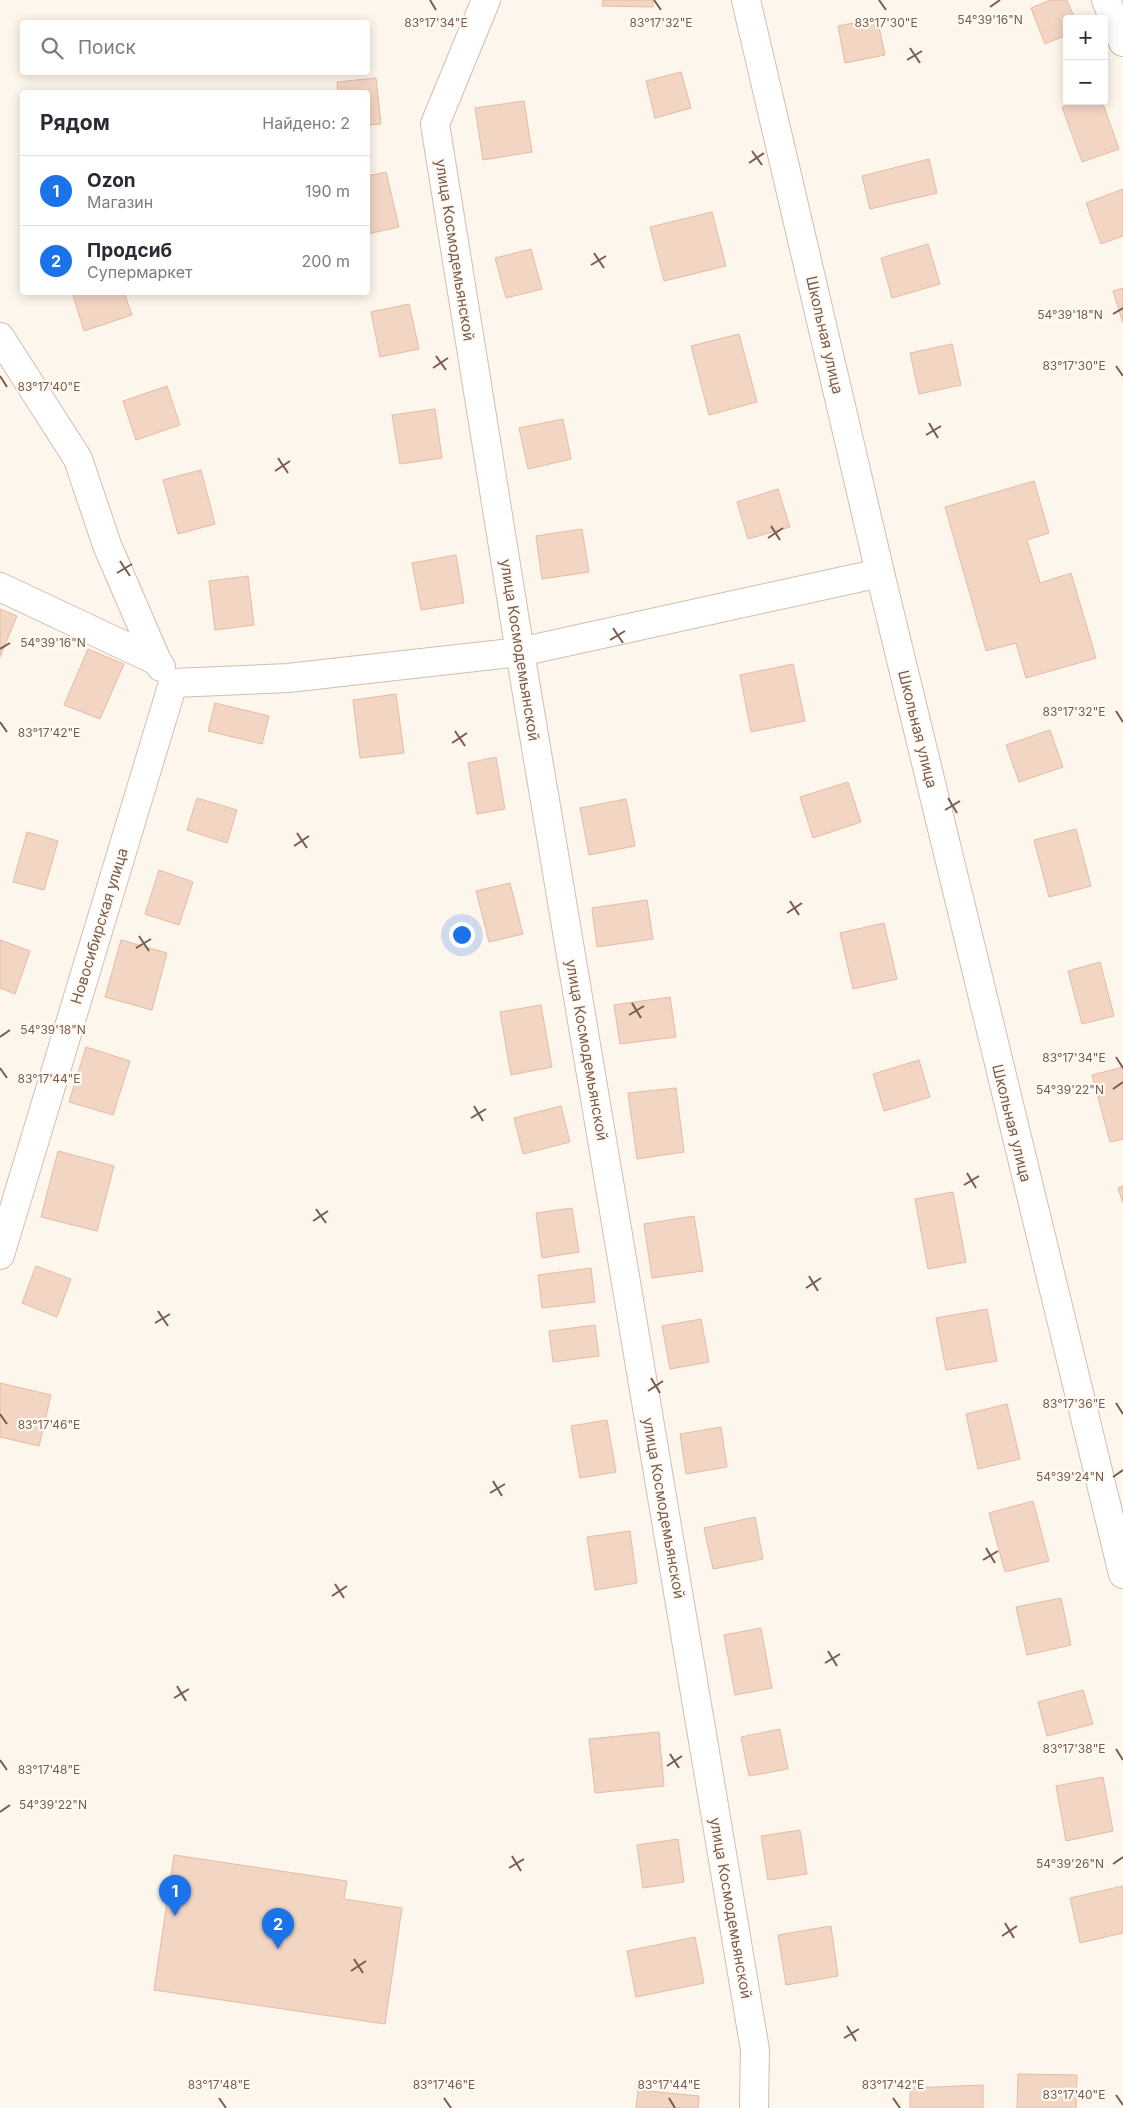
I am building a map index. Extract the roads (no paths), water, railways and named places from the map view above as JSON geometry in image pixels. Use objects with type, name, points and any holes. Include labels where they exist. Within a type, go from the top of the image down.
[{"type":"street","name":"улица Космодемьянской","points":[[486,0],[434,124],[520,652],[754,2050],[754,2108]]},
{"type":"street","name":"Школьная улица","points":[[746,0],[880,573],[1123,1574]]},
{"type":"street","points":[[1106,0],[1123,42]]},
{"type":"street","points":[[0,338],[78,459],[107,545],[165,672]]},
{"type":"street","points":[[0,588],[165,672],[288,678],[520,652],[880,573]]},
{"type":"street","name":"Новосибирская улица","points":[[0,1255],[165,672]]},
{"type":"place","name":"Ozon","points":[[175,1916]]},
{"type":"place","name":"Продсиб","points":[[278,1949]]}]
